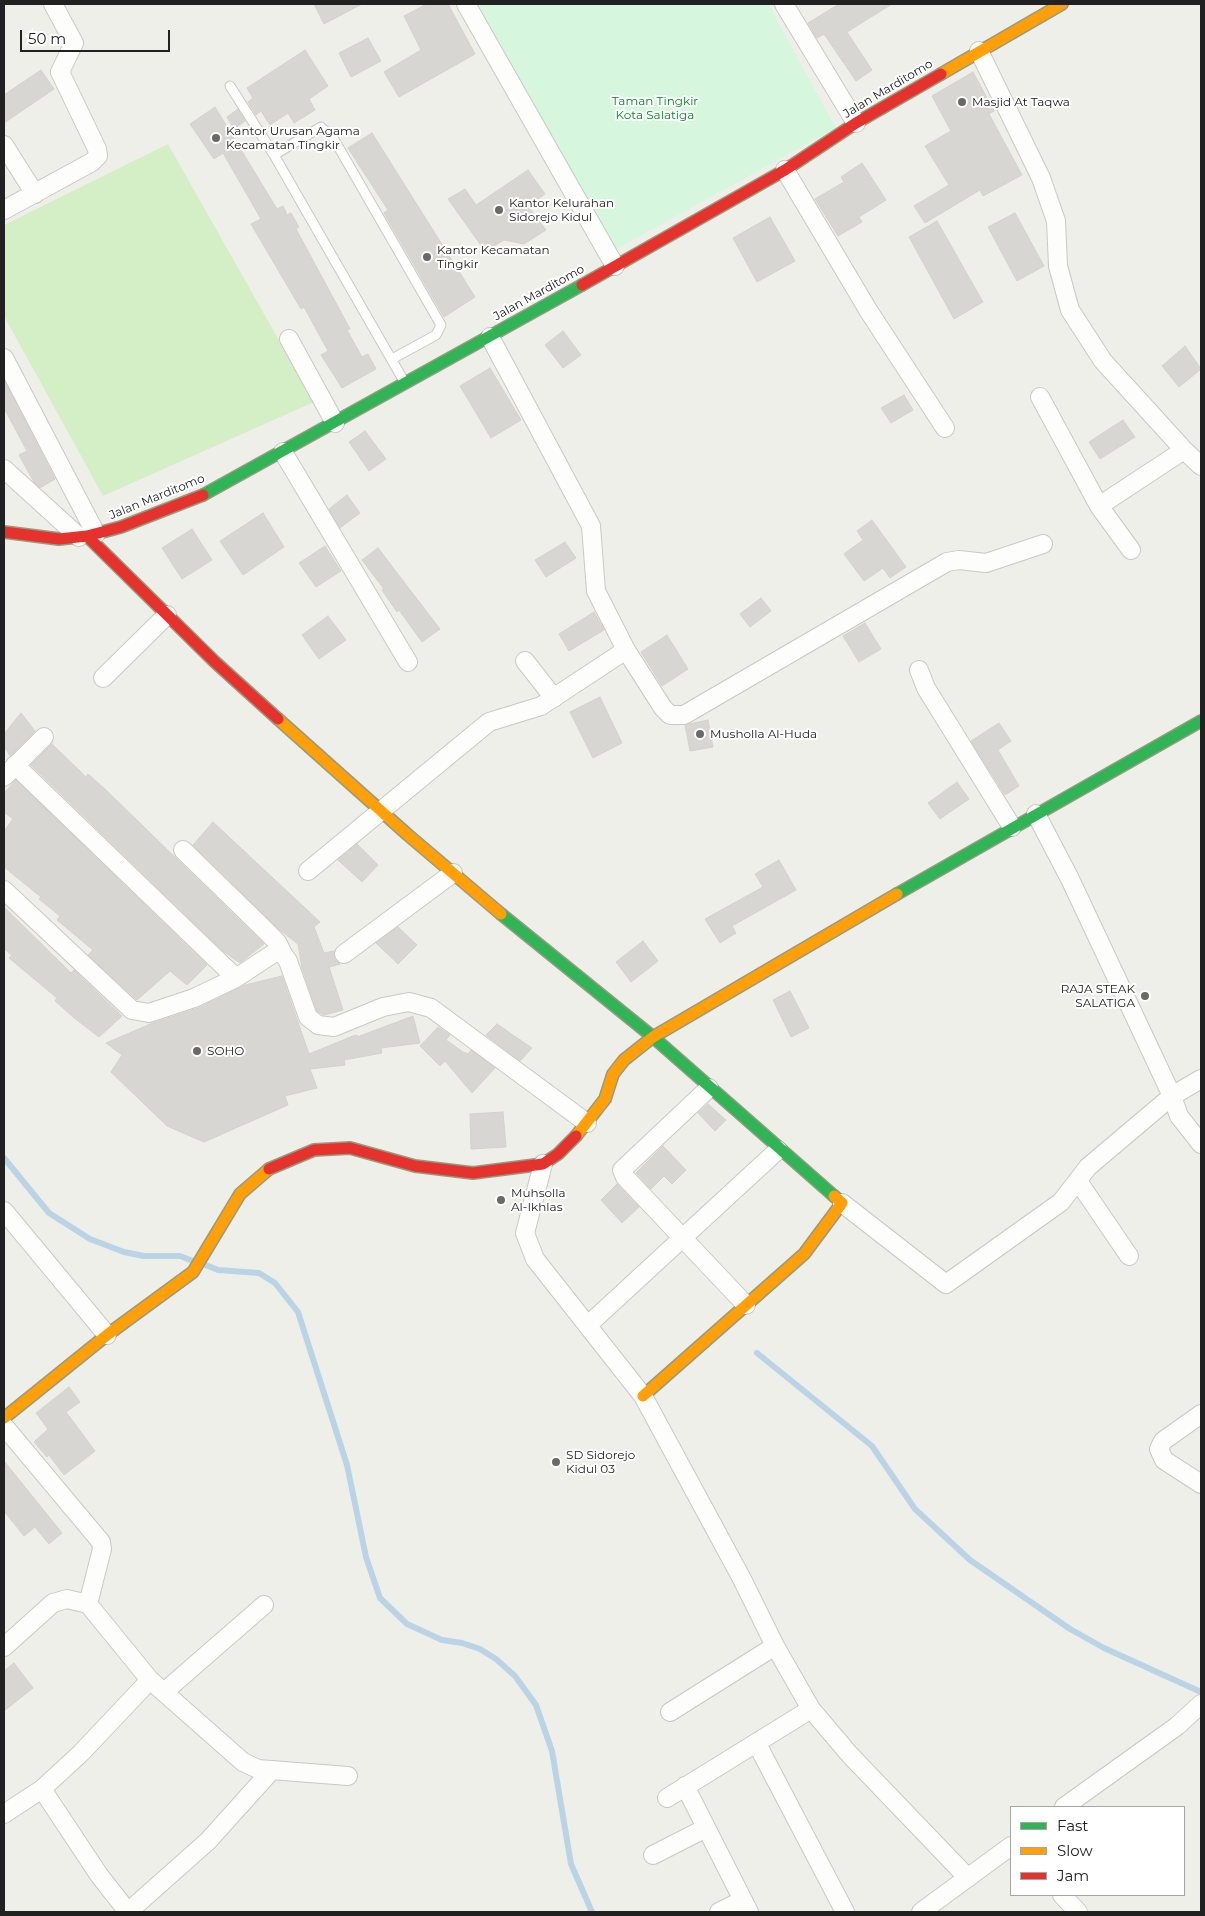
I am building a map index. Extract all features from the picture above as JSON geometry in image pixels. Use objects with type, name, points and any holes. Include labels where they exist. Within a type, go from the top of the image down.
[{"type":"street","points":[[4,210],[92,162],[98,153],[60,72],[74,43],[53,4]]},
{"type":"street","points":[[466,4],[615,266]]},
{"type":"street","points":[[784,4],[856,123]]},
{"type":"street","name":"Jalan Marditomo","points":[[4,532],[59,539],[87,536],[122,527],[195,499],[490,337],[784,170],[856,123],[1062,4]]},
{"type":"street","points":[[979,51],[1041,178],[1056,221],[1058,266],[1070,310],[1103,361],[1184,450],[1201,466]]},
{"type":"street","points":[[4,145],[35,194]]},
{"type":"street","points":[[784,170],[868,310],[945,428]]},
{"type":"street","points":[[490,337],[591,526],[596,591],[626,650],[663,708],[670,715],[684,715],[947,562],[958,560],[986,563],[1043,544]]},
{"type":"street","points":[[290,339],[335,423]]},
{"type":"street","points":[[4,358],[87,536]]},
{"type":"street","points":[[1040,397],[1099,506],[1131,550]]},
{"type":"street","points":[[1099,506],[1184,450]]},
{"type":"street","points":[[282,452],[408,662]]},
{"type":"street","points":[[4,469],[87,536],[215,662],[382,812],[652,1037],[778,1150],[945,1284],[1061,1202],[1088,1167],[1172,1096],[1201,1079]]},
{"type":"street","points":[[103,678],[167,615]]},
{"type":"street","points":[[308,871],[489,722],[541,706],[626,650]]},
{"type":"street","points":[[525,661],[554,698]]},
{"type":"street","points":[[919,670],[926,688],[1012,827]]},
{"type":"street","points":[[4,1418],[107,1335],[194,1272],[240,1194],[271,1168],[314,1150],[350,1148],[415,1166],[473,1173],[543,1164],[558,1154],[587,1123],[605,1099],[614,1074],[624,1060],[652,1037],[1012,827],[1201,722]]},
{"type":"street","points":[[44,736],[9,771],[236,978]]},
{"type":"street","points":[[1036,814],[1070,879],[1172,1096],[1179,1116],[1201,1144]]},
{"type":"street","points":[[183,850],[272,937],[288,961],[308,1016],[318,1025],[334,1027],[382,1007],[409,1002],[431,1008],[587,1123]]},
{"type":"street","points":[[344,954],[453,873]]},
{"type":"street","points":[[4,890],[132,1010],[149,1013],[194,998],[236,978],[271,953],[283,954]]},
{"type":"street","points":[[709,1088],[622,1170],[625,1177],[684,1237],[746,1305]]},
{"type":"street","points":[[588,1325],[778,1150]]},
{"type":"street","points":[[543,1164],[525,1233],[535,1259],[643,1396],[742,1579],[775,1646],[811,1709],[850,1755],[968,1878]]},
{"type":"street","points":[[1078,1181],[1129,1256]]},
{"type":"street","points":[[643,1396],[804,1254],[842,1203]]},
{"type":"street","points":[[4,1211],[107,1335]]},
{"type":"street","points":[[1201,1414],[1162,1441],[1159,1449],[1164,1460],[1201,1484]]},
{"type":"street","points":[[4,1426],[101,1542],[102,1549],[88,1604]]},
{"type":"street","points":[[4,1647],[53,1603],[67,1599],[88,1604],[150,1680],[243,1762],[258,1769],[270,1771],[348,1776]]},
{"type":"street","points":[[164,1692],[264,1605]]},
{"type":"street","points":[[670,1712],[775,1646]]},
{"type":"street","points":[[4,1814],[42,1788],[81,1753],[150,1680]]},
{"type":"street","points":[[1065,1806],[1177,1726],[1201,1704]]},
{"type":"street","points":[[667,1798],[811,1709]]},
{"type":"street","points":[[756,1744],[845,1912]]},
{"type":"street","points":[[42,1788],[99,1874],[128,1912],[208,1841],[229,1820],[270,1771]]},
{"type":"street","points":[[685,1786],[746,1906],[719,1912]]},
{"type":"street","points":[[653,1855],[706,1828]]},
{"type":"street","points":[[921,1912],[1010,1847]]},
{"type":"street","points":[[1063,1896],[1078,1912]]},
{"type":"lane","points":[[230,86],[274,155],[405,384]]},
{"type":"lane","points":[[274,155],[321,127],[334,138],[383,222],[441,325],[436,334],[392,359]]},
{"type":"green space","name":"Taman Tingkir Kota Salatiga","points":[[478,4],[768,4],[836,128],[613,251]]},
{"type":"green space","points":[[168,144],[314,402],[103,496],[4,316],[4,225]]},
{"type":"building","points":[[314,4],[362,4],[324,24]]},
{"type":"building","points":[[427,4],[448,4],[475,54],[399,97],[384,72],[421,50],[404,16]]},
{"type":"building","points":[[839,4],[892,4],[847,32],[872,70],[856,81],[824,34],[817,38],[808,23]]},
{"type":"building","points":[[368,38],[381,61],[351,77],[339,53]]},
{"type":"building","points":[[305,50],[328,86],[309,99],[315,110],[294,123],[288,113],[270,125],[261,111],[256,115],[248,102],[253,98],[247,88]]},
{"type":"building","points":[[41,70],[54,89],[4,123],[4,95]]},
{"type":"building","points":[[973,72],[994,111],[989,114],[1022,175],[983,196],[980,190],[925,223],[914,206],[949,185],[925,146],[951,131],[932,96]]},
{"type":"building","points":[[215,107],[277,209],[283,206],[287,215],[291,213],[299,227],[296,229],[350,329],[347,330],[362,357],[368,354],[376,369],[342,388],[321,355],[328,351],[304,307],[301,309],[251,224],[261,219],[223,153],[214,159],[190,124]]},
{"type":"building","points":[[238,109],[245,121],[234,129],[227,117]]},
{"type":"building","name":"Kantor Kecamatan Tingkir","points":[[372,133],[475,297],[444,317],[384,213],[388,210],[348,148]]},
{"type":"building","points":[[862,163],[886,200],[859,217],[862,222],[838,236],[815,199],[844,182],[841,177]]},
{"type":"building","name":"Kantor Kelurahan Sidorejo Kidul","points":[[528,170],[545,194],[528,206],[546,230],[524,244],[504,240],[485,251],[448,199],[465,189],[476,205]]},
{"type":"building","points":[[1015,213],[1044,266],[1017,281],[988,227]]},
{"type":"building","points":[[770,217],[795,261],[757,282],[733,238]]},
{"type":"building","points":[[937,221],[983,302],[954,319],[909,237]]},
{"type":"building","points":[[563,331],[581,355],[563,368],[545,345]]},
{"type":"building","points":[[1185,346],[1201,369],[1179,387],[1162,366]]},
{"type":"building","points":[[490,368],[521,420],[491,438],[460,386]]},
{"type":"building","points":[[4,380],[55,479],[40,488],[34,482],[19,455],[27,451],[4,408]]},
{"type":"building","points":[[904,395],[913,410],[891,423],[881,408]]},
{"type":"building","points":[[1123,420],[1135,437],[1100,459],[1089,442]]},
{"type":"building","points":[[365,431],[386,459],[369,471],[349,442]]},
{"type":"building","points":[[347,495],[360,513],[340,528],[329,509]]},
{"type":"building","points":[[263,513],[284,547],[243,575],[220,541]]},
{"type":"building","points":[[872,520],[906,567],[890,578],[883,568],[864,581],[844,554],[863,540],[857,531]]},
{"type":"building","points":[[192,529],[212,560],[182,579],[162,548]]},
{"type":"building","points":[[565,542],[576,558],[546,577],[535,560]]},
{"type":"building","points":[[325,546],[341,571],[316,587],[299,563]]},
{"type":"building","points":[[378,548],[440,629],[422,642],[399,610],[397,612],[382,590],[384,589],[362,560]]},
{"type":"building","points":[[761,598],[771,611],[750,627],[740,614]]},
{"type":"building","points":[[594,612],[604,630],[569,651],[559,634]]},
{"type":"building","points":[[328,616],[346,640],[319,659],[302,635]]},
{"type":"building","points":[[865,623],[881,649],[859,662],[843,636]]},
{"type":"building","points":[[667,635],[688,669],[662,686],[641,652]]},
{"type":"building","points":[[600,697],[622,743],[593,758],[570,712]]},
{"type":"building","points":[[21,713],[35,731],[10,756],[4,746],[4,734]]},
{"type":"building","points":[[708,720],[713,747],[690,751],[685,725]]},
{"type":"building","points":[[999,723],[1011,741],[998,750],[1019,786],[1005,795],[971,741]]},
{"type":"building","points":[[52,744],[86,777],[88,774],[106,790],[264,944],[240,963],[223,951],[31,765]]},
{"type":"building","points":[[16,780],[207,965],[187,985],[170,971],[137,1000],[88,955],[93,950],[57,920],[60,916],[39,899],[41,897],[4,867],[4,831],[13,819],[4,812],[4,793]]},
{"type":"building","points":[[957,782],[969,799],[940,819],[928,803]]},
{"type":"building","points":[[213,822],[320,922],[314,927],[324,953],[334,951],[335,960],[340,964],[329,967],[343,1010],[324,1015],[317,1011],[302,968],[298,944],[280,930],[193,845]]},
{"type":"building","points":[[357,844],[378,865],[362,882],[338,860]]},
{"type":"building","points":[[779,860],[796,890],[732,926],[736,933],[720,943],[705,919],[763,887],[755,874]]},
{"type":"building","points":[[4,907],[71,973],[74,970],[122,1016],[99,1037],[73,1017],[55,1001],[57,998],[9,958],[12,955],[4,949]]},
{"type":"building","points":[[398,927],[417,945],[398,964],[376,943]]},
{"type":"building","points":[[643,941],[658,961],[631,982],[616,962]]},
{"type":"building","name":"SOHO","points":[[282,976],[309,1054],[353,1036],[357,1035],[357,1037],[413,1016],[420,1043],[381,1048],[382,1053],[344,1060],[345,1065],[310,1069],[317,1088],[285,1096],[288,1105],[204,1142],[167,1126],[111,1072],[122,1055],[106,1043],[153,1023],[198,1008],[245,985]]},
{"type":"building","points":[[790,991],[809,1028],[791,1037],[773,1000]]},
{"type":"building","points":[[497,1024],[532,1048],[520,1061],[486,1035]]},
{"type":"building","points":[[438,1027],[450,1035],[446,1040],[468,1054],[471,1050],[495,1068],[472,1093],[445,1061],[440,1066],[420,1046]]},
{"type":"building","points":[[708,1104],[726,1120],[715,1131],[698,1113]]},
{"type":"building","points":[[503,1112],[506,1147],[471,1149],[470,1114]]},
{"type":"building","points":[[663,1146],[686,1170],[672,1184],[664,1176],[651,1189],[636,1173]]},
{"type":"building","points":[[617,1184],[639,1207],[622,1223],[601,1200]]},
{"type":"building","points":[[69,1387],[80,1402],[66,1412],[95,1451],[64,1475],[49,1455],[47,1457],[34,1442],[48,1429],[36,1413]]},
{"type":"building","points":[[4,1461],[62,1533],[49,1544],[35,1527],[24,1536],[4,1511]]},
{"type":"building","points":[[14,1663],[33,1688],[4,1711],[4,1671]]},
{"type":"waterway","points":[[4,1158],[49,1213],[90,1239],[124,1252],[144,1256],[180,1256],[193,1261]]},
{"type":"waterway","points":[[203,1264],[218,1270],[259,1273],[275,1283],[298,1312],[347,1465],[366,1557],[380,1598],[407,1624],[442,1640],[462,1643],[480,1649],[496,1659],[515,1676],[536,1705],[552,1751],[571,1864],[592,1912]]},
{"type":"waterway","points":[[757,1353],[872,1446],[915,1509],[970,1560],[1070,1629],[1104,1648],[1201,1692]]},
{"type":"traffic: fast","points":[[203,495],[582,285]]},
{"type":"traffic: fast","points":[[897,894],[1201,721]]},
{"type":"traffic: fast","points":[[501,914],[653,1037],[834,1196]]},
{"type":"traffic: slow","points":[[941,74],[1062,4]]},
{"type":"traffic: slow","points":[[278,719],[408,835],[501,914]]},
{"type":"traffic: slow","points":[[576,1136],[605,1099],[613,1074],[624,1060],[653,1037],[897,894]]},
{"type":"traffic: slow","points":[[4,1418],[107,1335],[193,1272],[240,1194],[269,1169]]},
{"type":"traffic: slow","points":[[643,1396],[804,1254],[842,1203],[834,1196]]},
{"type":"traffic: jam","points":[[582,285],[785,170],[856,123],[941,74]]},
{"type":"traffic: jam","points":[[4,532],[59,539],[87,536],[121,527],[203,495]]},
{"type":"traffic: jam","points":[[87,536],[215,662],[278,719]]},
{"type":"traffic: jam","points":[[269,1169],[314,1150],[350,1148],[415,1166],[473,1173],[543,1164],[558,1154],[576,1136]]},
{"type":"place","name":"Masjid At Taqwa","points":[[962,102]]},
{"type":"place","name":"Kantor Urusan Agama Kecamatan Tingkir","points":[[216,138]]},
{"type":"place","name":"Kantor Kelurahan Sidorejo Kidul","points":[[499,210]]},
{"type":"place","name":"Kantor Kecamatan Tingkir","points":[[427,257]]},
{"type":"place","name":"Musholla Al-Huda","points":[[700,734]]},
{"type":"place","name":"RAJA STEAK SALATIGA","points":[[1145,996]]},
{"type":"place","name":"SOHO","points":[[197,1051]]},
{"type":"place","name":"Muhsolla Al-Ikhlas","points":[[501,1200]]},
{"type":"place","name":"SD Sidorejo Kidul 03","points":[[556,1462]]}]
